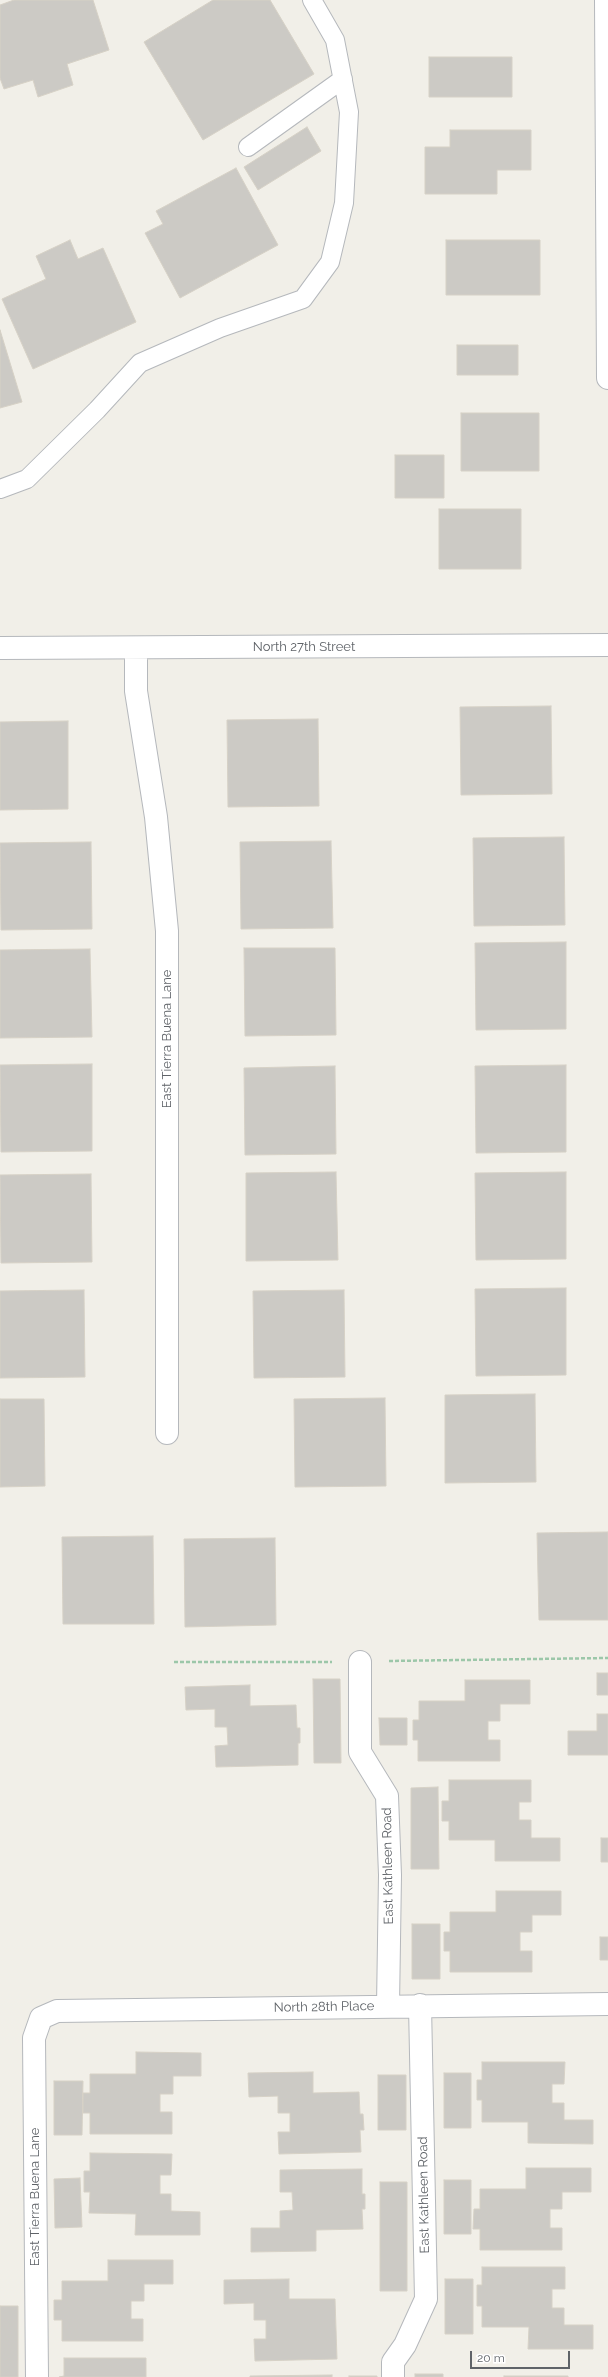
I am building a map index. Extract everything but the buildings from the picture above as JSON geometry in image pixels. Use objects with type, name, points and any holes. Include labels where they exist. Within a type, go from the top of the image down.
[{"type":"street","points":[[606,0],[608,378]]},
{"type":"street","name":"North 27th Street","points":[[0,648],[608,645]]},
{"type":"street","name":"East Tierra Buena Lane","points":[[136,648],[136,691],[156,816],[167,931],[167,1433]]},
{"type":"street","name":"East Kathleen Road","points":[[360,1662],[360,1752],[387,1796],[390,1875],[388,2006]]},
{"type":"street","name":"North 28th Place","points":[[41,2018],[57,2010],[608,2004]]},
{"type":"street","name":"East Kathleen Road","points":[[393,2377],[393,2362],[405,2346],[426,2299],[420,2005]]},
{"type":"street","name":"East Tierra Buena Lane","points":[[37,2377],[34,2038],[41,2018]]},
{"type":"lane","points":[[0,489],[26,479],[97,410],[140,363],[220,328],[302,298],[330,262],[344,203],[349,112],[335,40],[312,0]]},
{"type":"lane","points":[[248,147],[342,79]]},
{"type":"path","points":[[174,1662],[360,1662],[608,1658]]}]
